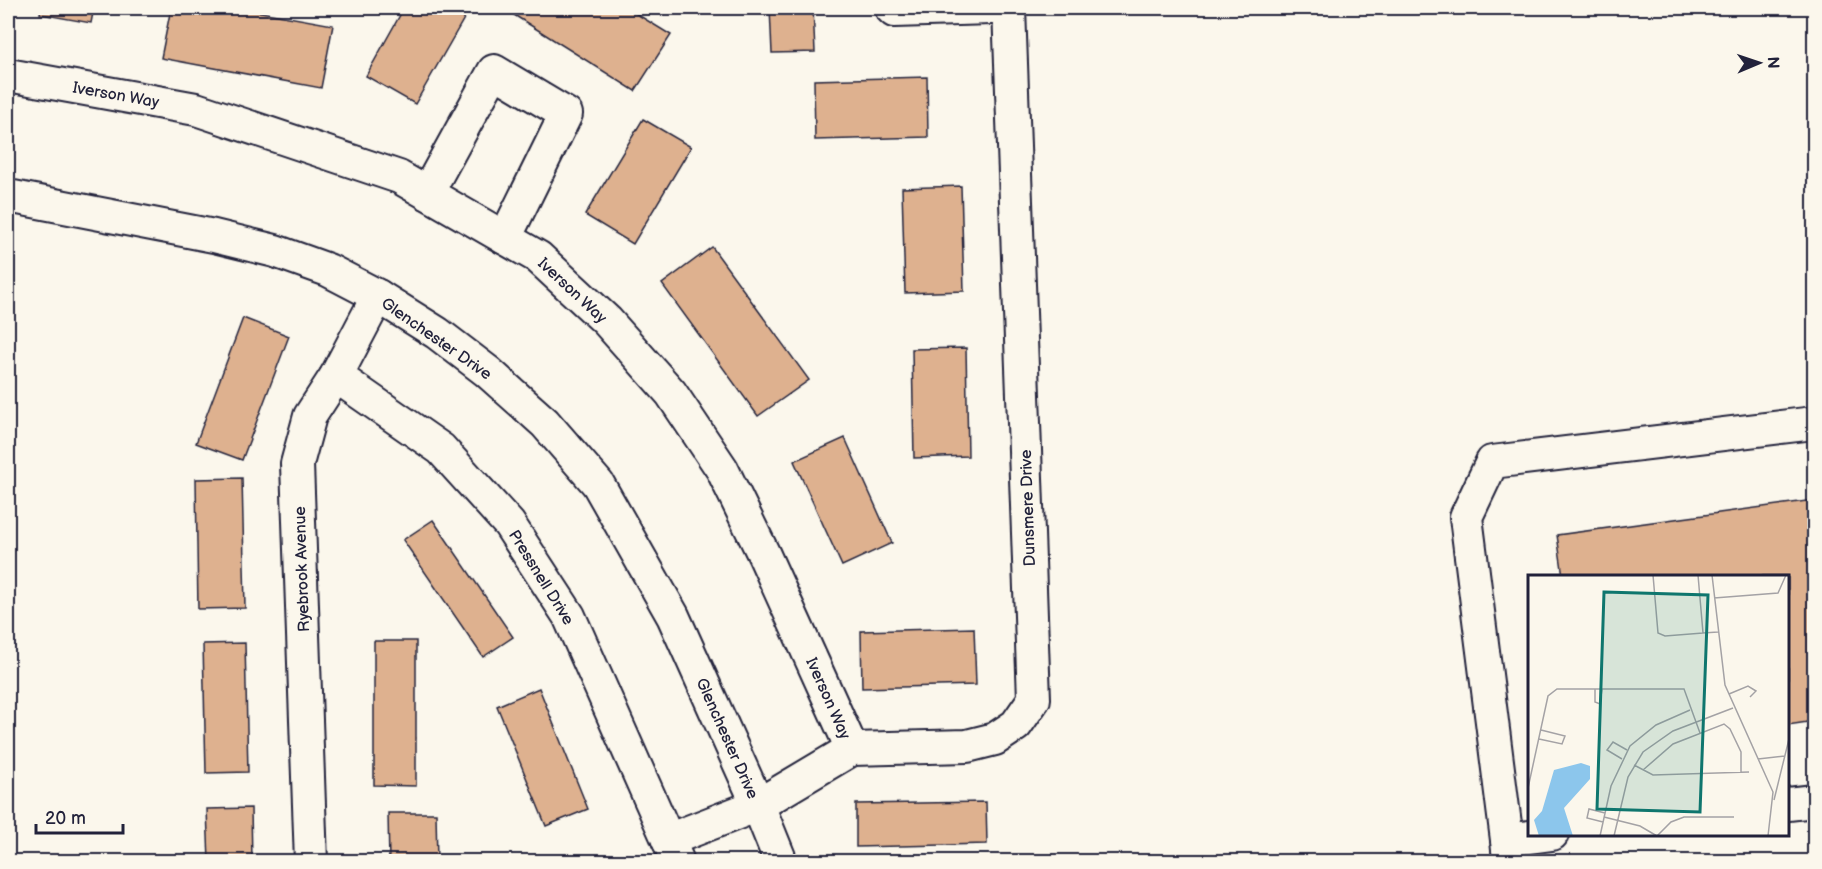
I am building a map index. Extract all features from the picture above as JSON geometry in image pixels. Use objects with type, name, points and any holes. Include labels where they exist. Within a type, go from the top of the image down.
[{"type":"street","points":[[891,8],[894,11],[991,8]]},
{"type":"street","name":"Dunsmere Drive","points":[[758,805],[852,749],[967,746],[994,739],[1016,725],[1034,699],[1009,8]]},
{"type":"street","points":[[427,193],[494,71],[566,114],[505,238]]},
{"type":"street","name":"Iverson Way","points":[[8,75],[196,109],[399,177],[538,257],[608,321],[671,393],[722,469],[852,749]]},
{"type":"street","name":"Glenchester Drive","points":[[8,196],[214,236],[275,251],[328,270],[378,296],[436,333],[488,372],[545,423],[598,484],[673,616],[781,861]]},
{"type":"street","name":"Ryebrook Avenue","points":[[310,861],[297,464],[310,416],[336,376],[378,296]]},
{"type":"street","name":"Pressnell Drive","points":[[336,376],[441,449],[509,524],[569,616],[673,851],[758,805]]},
{"type":"street","points":[[1547,836],[1508,851],[1466,517],[1492,462],[1815,423]]},
{"type":"street","points":[[1789,804],[1815,801]]},
{"type":"building","points":[[41,8],[94,8],[91,23],[40,14]]},
{"type":"building","points":[[171,8],[239,8],[333,25],[321,88],[161,58]]},
{"type":"building","points":[[404,8],[470,8],[415,104],[366,76]]},
{"type":"building","points":[[503,8],[627,8],[671,35],[635,91]]},
{"type":"building","points":[[770,8],[813,8],[815,52],[772,53]]},
{"type":"building","points":[[927,77],[928,137],[815,140],[814,80]]},
{"type":"building","points":[[643,119],[691,147],[633,244],[585,215]]},
{"type":"building","points":[[961,186],[964,291],[905,293],[902,188]]},
{"type":"building","points":[[712,247],[809,380],[758,416],[662,284]]},
{"type":"building","points":[[243,318],[289,336],[242,460],[196,443]]},
{"type":"building","points":[[966,348],[968,456],[914,458],[912,349]]},
{"type":"building","points":[[845,438],[892,543],[842,566],[794,461]]},
{"type":"building","points":[[242,478],[245,608],[198,609],[196,479]]},
{"type":"building","points":[[1814,500],[1814,721],[1789,725],[1789,575],[1563,575],[1557,535]]},
{"type":"building","points":[[433,520],[513,637],[483,657],[403,540]]},
{"type":"building","points":[[974,628],[976,685],[862,688],[861,631]]},
{"type":"building","points":[[374,641],[416,641],[416,786],[374,785]]},
{"type":"building","points":[[245,643],[248,772],[206,773],[203,644]]},
{"type":"building","points":[[539,688],[588,809],[546,826],[497,706]]},
{"type":"building","points":[[986,802],[987,844],[856,847],[856,804]]},
{"type":"building","points":[[251,808],[252,862],[209,862],[207,809]]},
{"type":"building","points":[[388,813],[436,813],[437,862],[389,862]]}]
